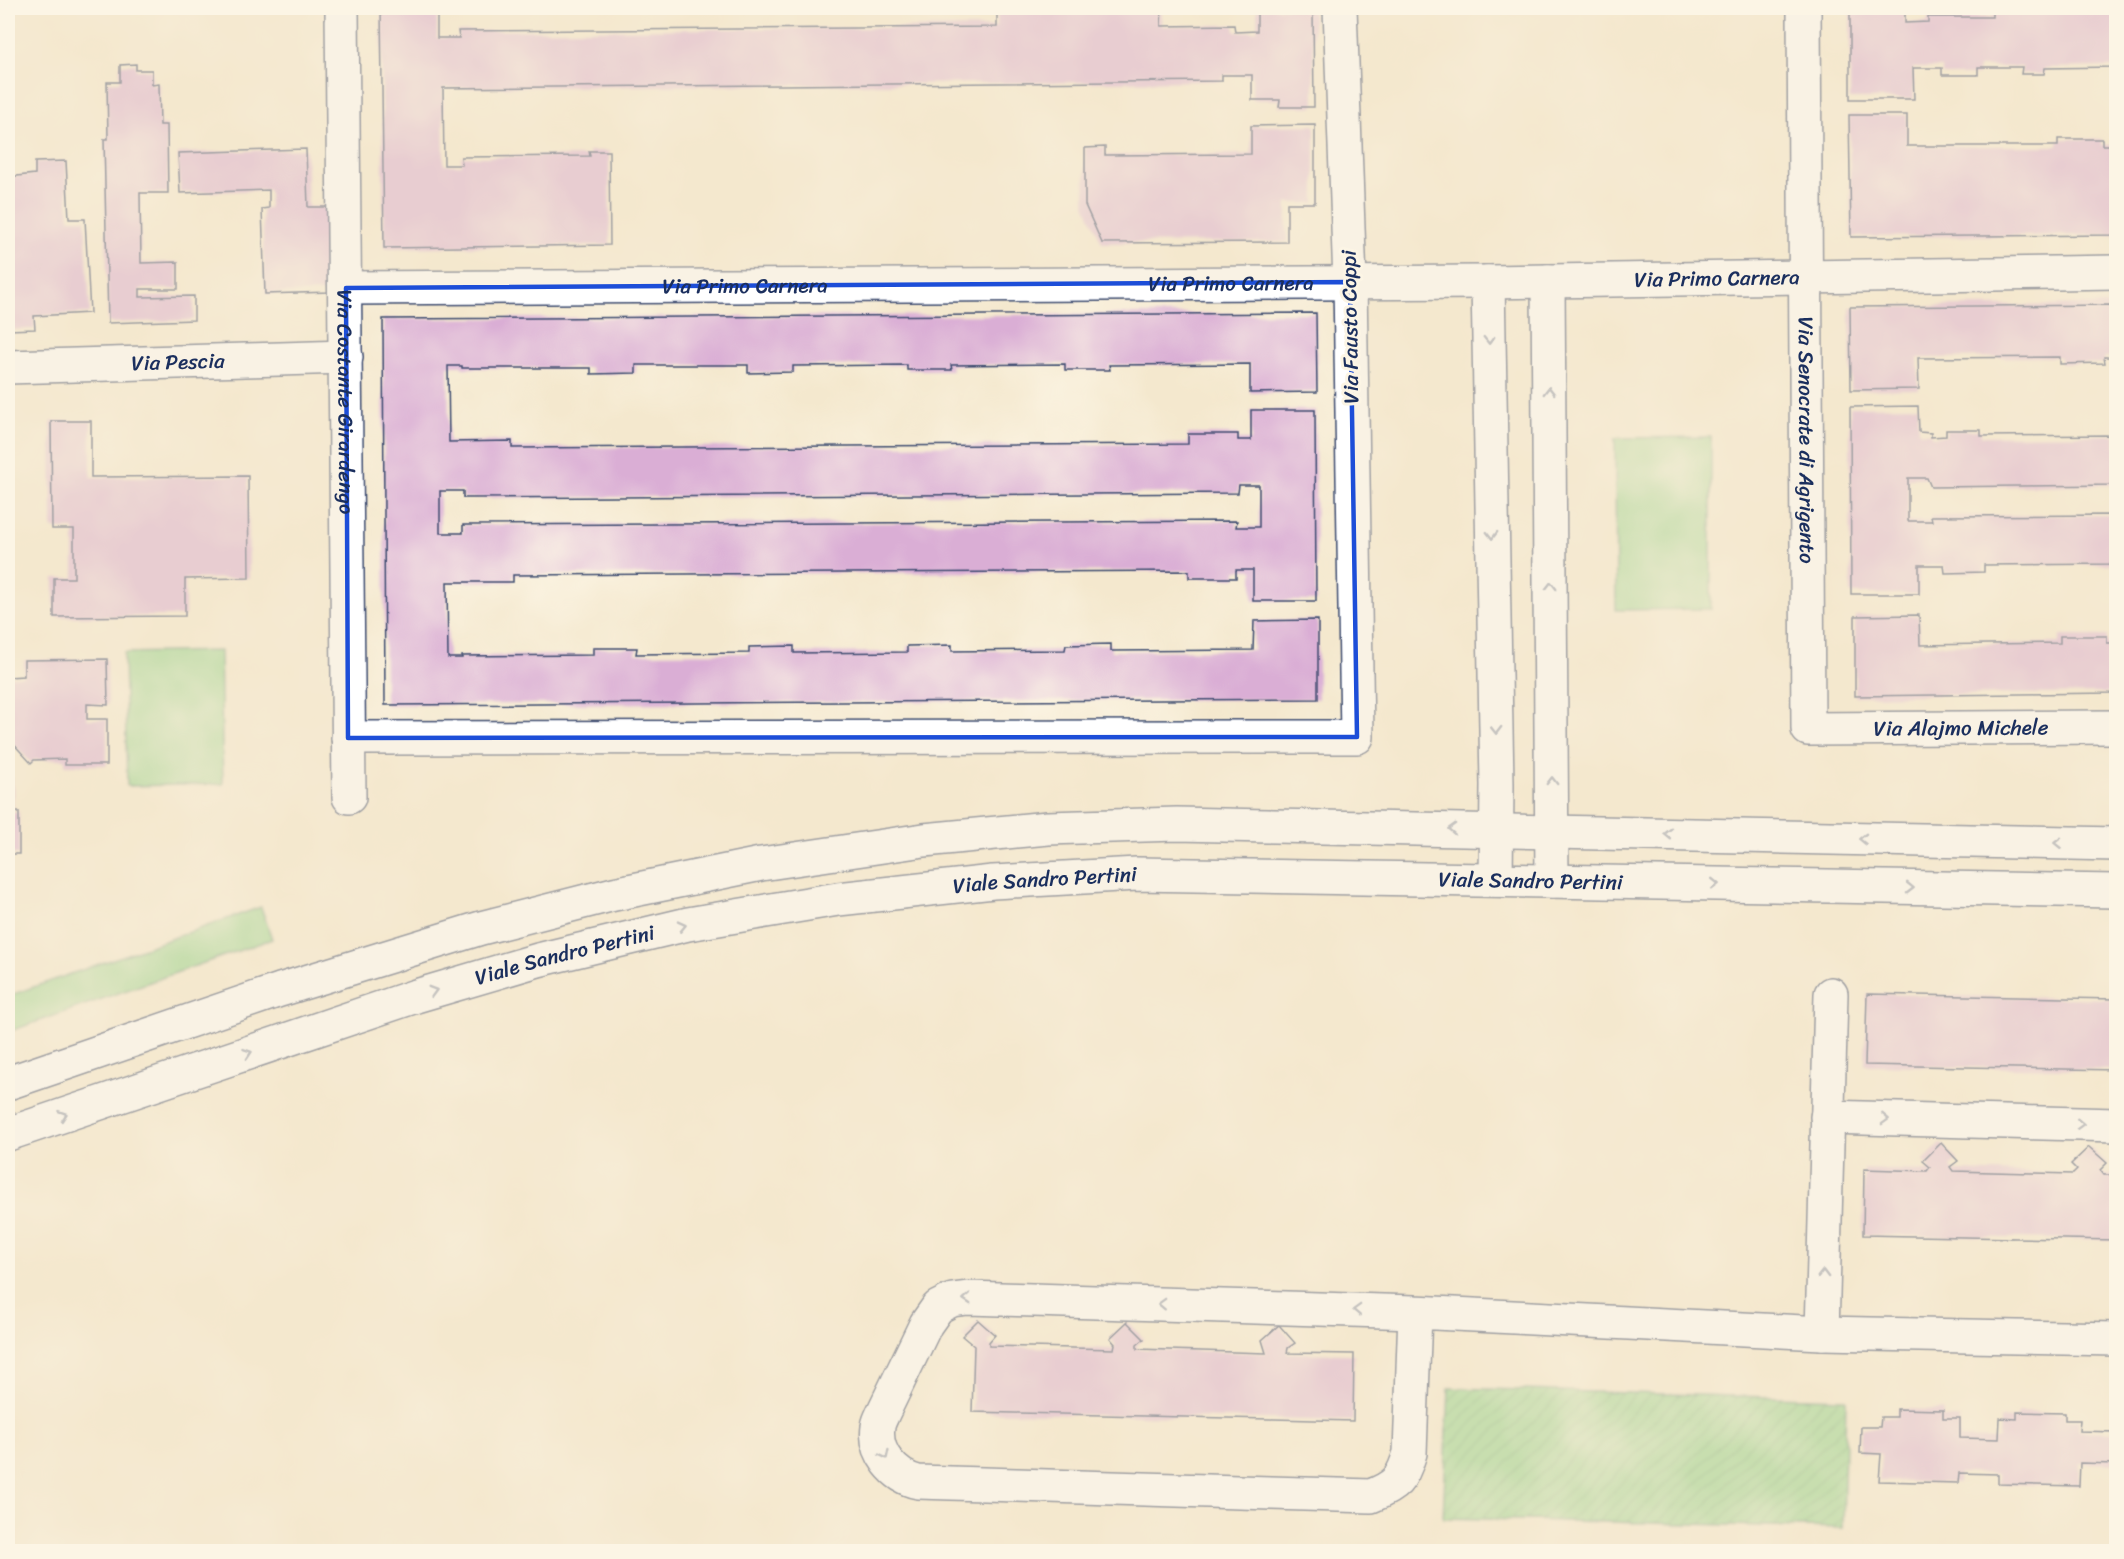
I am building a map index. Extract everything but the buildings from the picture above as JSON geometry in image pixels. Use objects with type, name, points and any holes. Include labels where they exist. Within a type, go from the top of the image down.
[{"type":"street","name":"Via Costante Girardengo","points":[[342,8],[349,797]]},
{"type":"street","name":"Via Fausto Coppi","points":[[348,738],[1357,737],[1350,282],[1341,8]]},
{"type":"street","name":"Via Senocrate di Agrigento","points":[[1804,8],[1808,729]]},
{"type":"street","name":"Via Primo Carnera","points":[[346,288],[1488,282],[2116,272]]},
{"type":"street","points":[[1548,281],[1552,881]]},
{"type":"street","points":[[1488,282],[1496,880]]},
{"type":"street","name":"Via Pescia","points":[[8,367],[346,357]]},
{"type":"street","name":"Via Alajmo Michele","points":[[1808,729],[2116,727]]},
{"type":"street","points":[[8,1083],[280,990],[481,928],[614,894],[761,864],[924,840],[1048,828],[1177,824],[2116,844]]},
{"type":"street","name":"Viale Sandro Pertini","points":[[8,1134],[416,996],[538,960],[688,924],[838,899],[993,882],[1137,874],[2116,891]]},
{"type":"street","points":[[1822,1333],[1831,994]]},
{"type":"street","points":[[1827,1117],[2116,1125]]},
{"type":"street","points":[[1415,1312],[1410,1453],[1405,1472],[1390,1488],[1371,1496],[918,1482],[896,1473],[884,1458],[879,1443],[878,1428],[883,1413],[926,1324],[938,1307],[952,1300],[980,1298],[1415,1312],[1822,1333],[2116,1340]]},
{"type":"highlighted area","points":[[1350,282],[1357,737],[348,738],[346,288]]},
{"type":"green space","points":[[1711,437],[1711,609],[1616,610],[1615,438]]},
{"type":"green space","points":[[220,651],[223,784],[127,786],[124,653]]},
{"type":"green space","points":[[261,907],[272,939],[8,1032],[8,996]]},
{"type":"green space","points":[[1449,1388],[1846,1399],[1843,1528],[1443,1518]]}]
